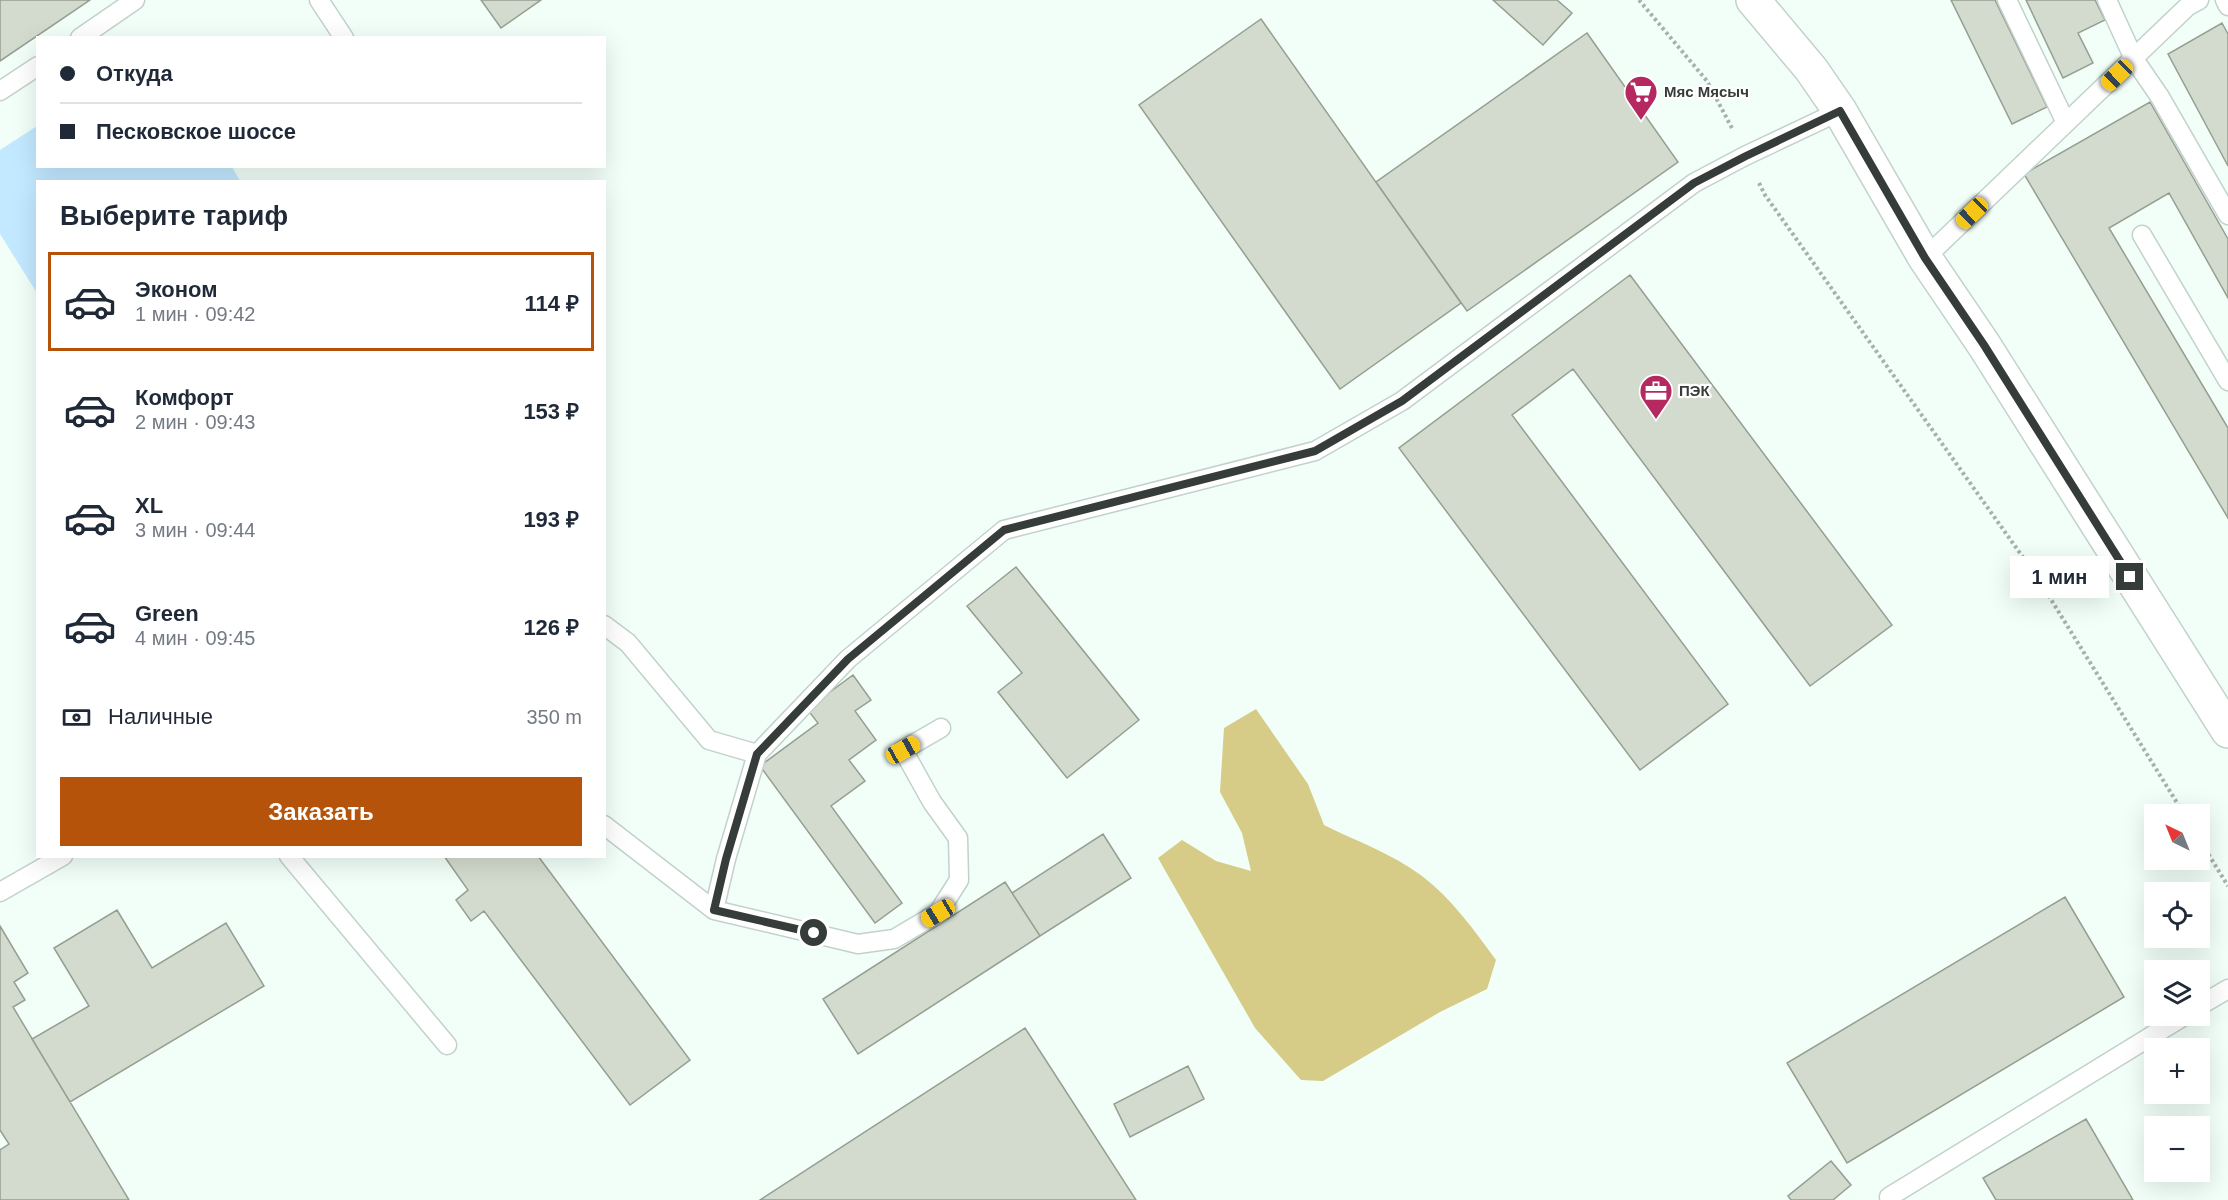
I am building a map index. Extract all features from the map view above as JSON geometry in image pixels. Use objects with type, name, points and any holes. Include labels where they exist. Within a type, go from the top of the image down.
[{"type":"street","points":[[1753,0],[1811,69],[1840,111],[1925,258],[1984,345],[2228,731]]},
{"type":"lane","points":[[83,36],[135,0]]},
{"type":"lane","points":[[319,0],[343,36]]},
{"type":"lane","points":[[2007,0],[2066,123]]},
{"type":"lane","points":[[2107,0],[2134,59],[2160,97],[2228,215]]},
{"type":"lane","points":[[1925,258],[2188,6],[2199,0]]},
{"type":"lane","points":[[2225,0],[2228,6]]},
{"type":"lane","points":[[0,92],[36,67]]},
{"type":"lane","points":[[714,910],[726,859],[757,754],[848,659],[1004,530],[1315,451],[1402,401],[1694,183],[1840,111]]},
{"type":"lane","points":[[2142,235],[2228,381]]},
{"type":"lane","points":[[606,626],[628,643],[709,740],[757,754]]},
{"type":"lane","points":[[606,827],[714,910],[858,944],[894,939],[938,913],[959,880],[958,838],[933,802],[903,750],[941,728]]},
{"type":"lane","points":[[0,892],[60,858]]},
{"type":"lane","points":[[291,858],[447,1045]]},
{"type":"lane","points":[[2210,1000],[2228,989]]},
{"type":"lane","points":[[1889,1197],[2168,1026]]},
{"type":"path","points":[[1640,0],[1707,81],[1765,195],[2037,577],[2178,804]]},
{"type":"path","points":[[2210,857],[2228,886]]},
{"type":"shaded area","points":[[1256,709],[1308,784],[1324,825],[1387,854],[1422,876],[1453,905],[1496,960],[1487,989],[1440,1012],[1323,1081],[1301,1080],[1255,1028],[1158,858],[1182,840],[1216,861],[1251,871],[1242,833],[1220,792],[1224,728]]},
{"type":"water","points":[[36,127],[36,168],[233,168],[239,180],[36,180],[36,291],[0,234],[0,150]]},
{"type":"building","points":[[0,0],[90,0],[36,36],[0,61]]},
{"type":"building","points":[[481,0],[541,0],[501,28]]},
{"type":"building","points":[[1493,0],[1557,0],[1572,13],[1543,45]]},
{"type":"building","points":[[1951,0],[1995,0],[2047,107],[2012,124]]},
{"type":"building","points":[[2026,0],[2095,0],[2105,20],[2078,33],[2093,63],[2063,78]]},
{"type":"building","points":[[1261,19],[1461,303],[1340,389],[1139,105]]},
{"type":"building","points":[[2222,23],[2228,34],[2228,166],[2168,54]]},
{"type":"building","points":[[1587,33],[1678,162],[1467,311],[1376,182]]},
{"type":"building","points":[[2150,102],[2228,239],[2228,298],[2169,193],[2109,228],[2228,428],[2228,518],[2024,174]]},
{"type":"building","points":[[1630,275],[1892,625],[1810,686],[1573,369],[1512,415],[1728,704],[1640,770],[1399,448]]},
{"type":"building","points":[[1016,567],[1139,720],[1067,778],[998,692],[1022,673],[967,606]]},
{"type":"building","points":[[853,675],[871,700],[855,711],[876,740],[849,760],[865,781],[831,806],[902,903],[875,923],[760,766],[818,723],[807,709]]},
{"type":"building","points":[[1103,834],[1131,878],[1040,936],[1012,893]]},
{"type":"building","points":[[445,858],[539,858],[690,1060],[630,1105],[484,911],[471,921],[456,900],[468,890]]},
{"type":"building","points":[[1005,882],[1040,936],[858,1054],[823,999]]},
{"type":"building","points":[[2065,897],[2124,997],[1847,1163],[1787,1063]]},
{"type":"building","points":[[117,910],[152,968],[226,923],[264,986],[70,1102],[32,1039],[89,1006],[54,948]]},
{"type":"building","points":[[0,926],[28,973],[14,982],[25,1000],[13,1007],[129,1200],[0,1200],[0,1150],[9,1144],[0,1130]]},
{"type":"building","points":[[1025,1028],[1136,1200],[760,1200]]},
{"type":"building","points":[[1188,1066],[1204,1099],[1130,1137],[1114,1104]]},
{"type":"building","points":[[2086,1119],[2133,1200],[1996,1200],[1983,1178]]},
{"type":"building","points":[[1831,1161],[1851,1185],[1833,1200],[1791,1200],[1788,1196]]},
{"type":"place","name":"Мяс Мясыч","points":[[1641,121]]},
{"type":"place","name":"ПЭК","points":[[1656,420]]},
{"type":"route","points":[[814,933],[714,910],[726,859],[757,754],[848,659],[1004,530],[1315,451],[1402,401],[1694,183],[1840,111],[1925,258],[1984,345],[2130,577]]}]
